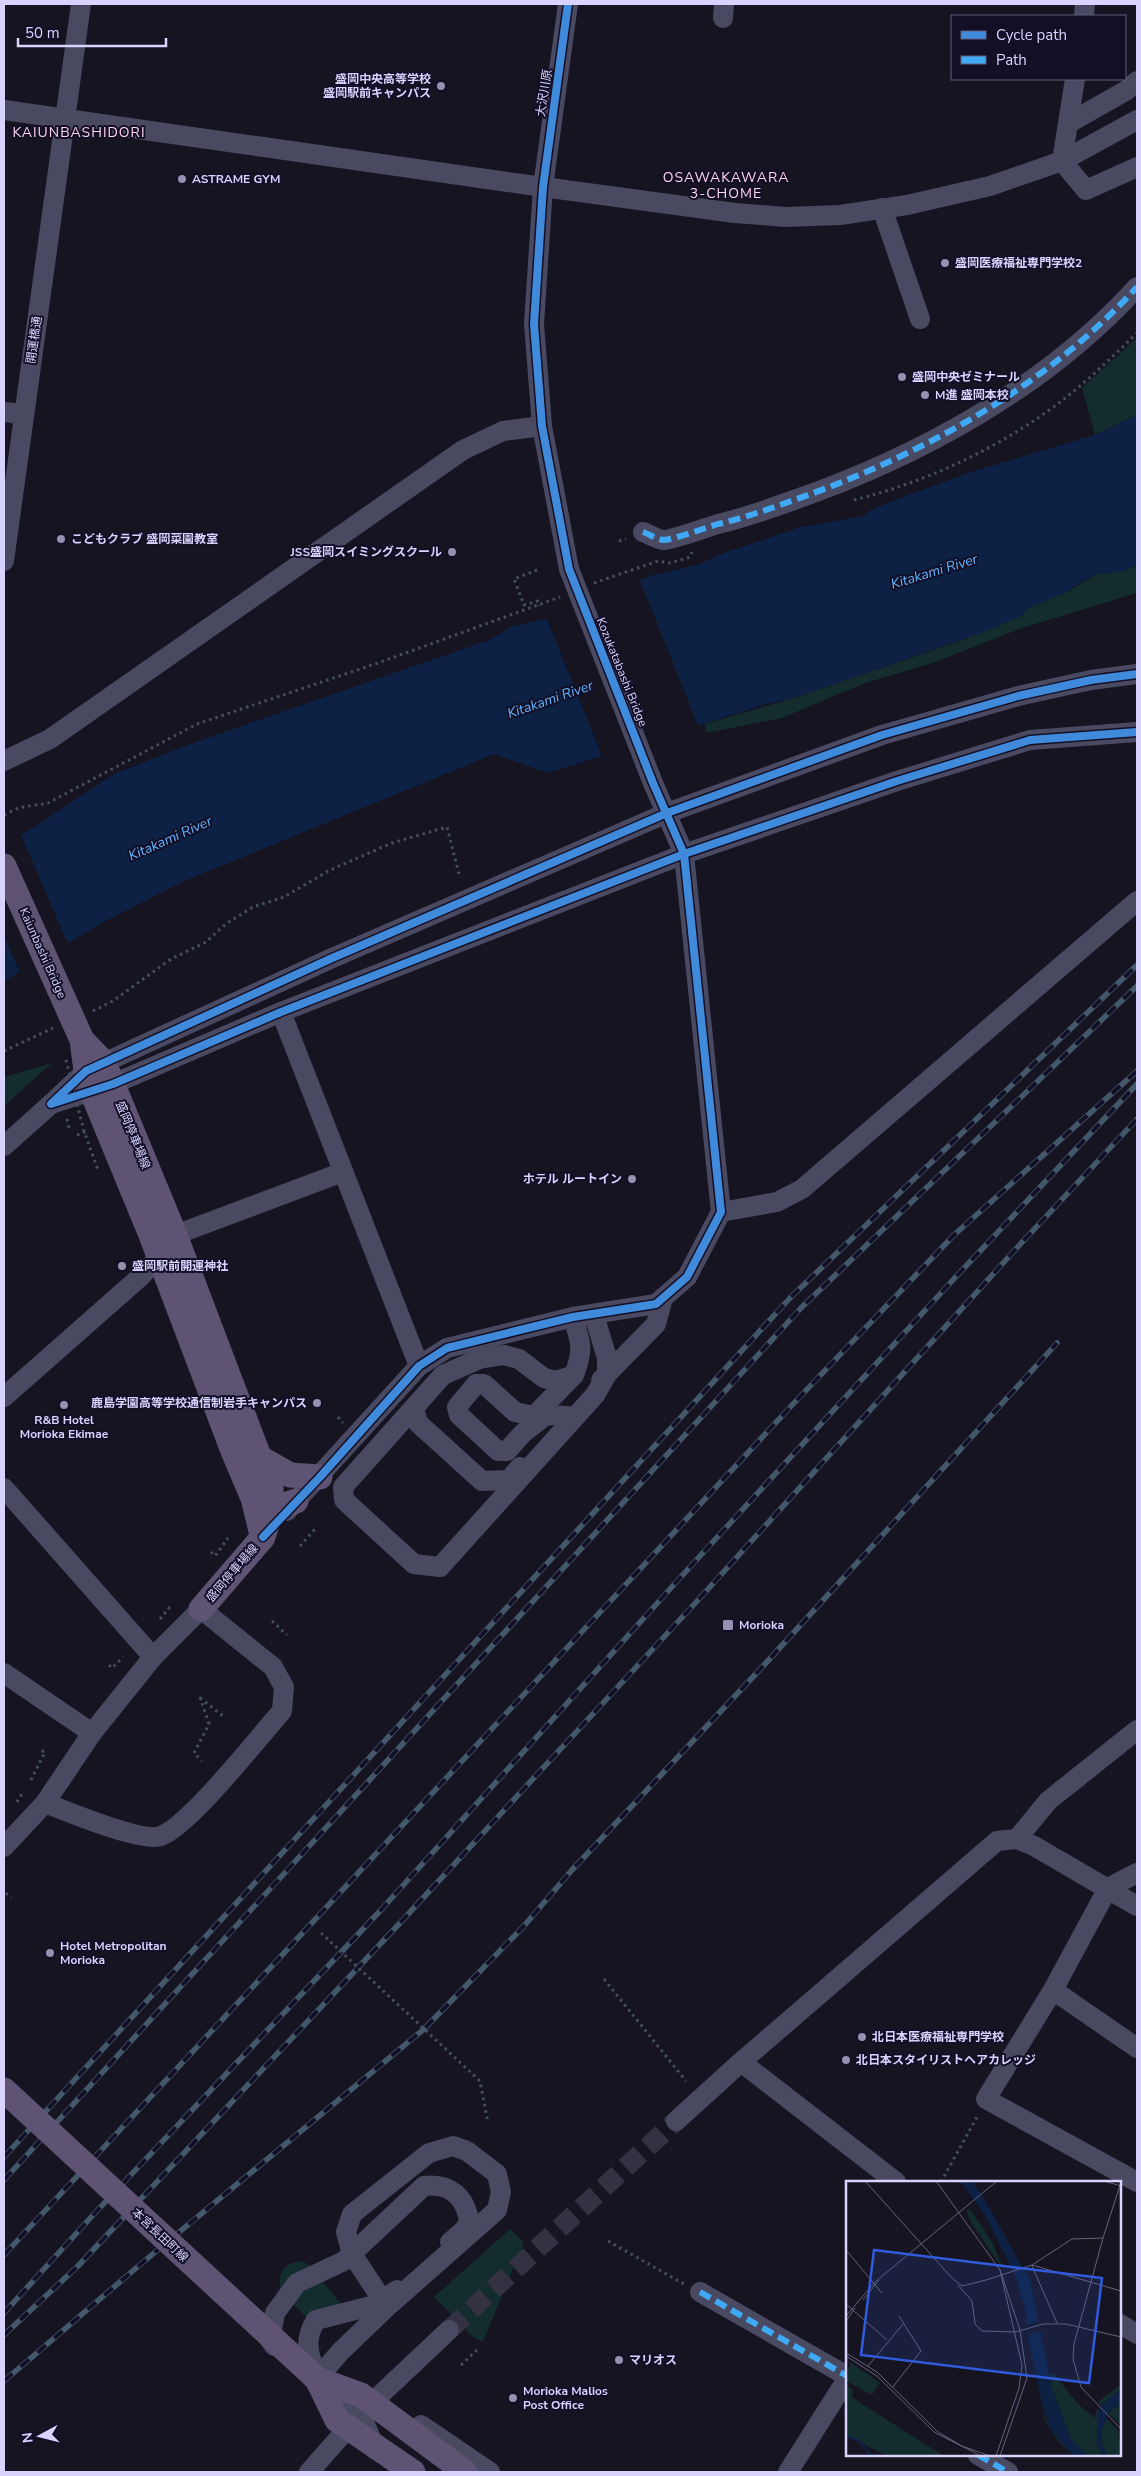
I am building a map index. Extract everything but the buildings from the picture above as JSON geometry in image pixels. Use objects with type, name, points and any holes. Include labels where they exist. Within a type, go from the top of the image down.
[{"type":"main road","name":"Kaiunbashi Bridge","points":[[4,866],[82,1040]]},
{"type":"main road","name":"盛岡停車場線","points":[[82,1040],[92,1074],[232,1451],[262,1504],[263,1536],[201,1609]]},
{"type":"main road","name":"盛岡停車場線","points":[[92,1074],[175,1235],[270,1488],[262,1504]]},
{"type":"main road","points":[[260,1458],[290,1475],[320,1477]]},
{"type":"main road","points":[[262,1504],[296,1501]]},
{"type":"main road","name":"本宮長田町線","points":[[4,2090],[317,2379],[337,2420],[413,2472]]},
{"type":"main road","name":"本宮長田町線","points":[[317,2379],[361,2395],[465,2472]]},
{"type":"street","name":"開運橋通","points":[[4,561],[81,4]]},
{"type":"street","name":"大沢川原","points":[[542,426],[534,324],[543,187],[568,4]]},
{"type":"street","points":[[1062,161],[1075,80]]},
{"type":"street","points":[[1069,123],[1127,90],[1137,81]]},
{"type":"street","points":[[4,110],[543,187],[736,213],[786,217],[840,215],[990,186],[1062,161],[1137,120]]},
{"type":"street","points":[[1062,161],[1086,190],[1137,167]]},
{"type":"street","points":[[882,208],[920,318]]},
{"type":"street","points":[[643,532],[664,540],[739,520],[842,483],[916,448],[976,415],[1050,365],[1098,326],[1137,288]]},
{"type":"street","points":[[4,412],[24,414]]},
{"type":"street","points":[[4,761],[50,739],[464,450],[503,431],[542,426]]},
{"type":"street","name":"Kozukatabashi Bridge","points":[[542,426],[569,569],[653,782],[684,854],[721,1212]]},
{"type":"street","points":[[4,1146],[51,1104],[92,1074],[322,963],[666,813],[882,735],[1018,696],[1091,680],[1137,674]]},
{"type":"street","points":[[92,1074],[281,1012],[684,854],[897,782],[1030,740],[1137,732]]},
{"type":"street","points":[[263,1536],[320,1477],[419,1366],[447,1348],[573,1317],[656,1304],[687,1277],[721,1212],[777,1202],[802,1189],[1137,901]]},
{"type":"street","points":[[281,1012],[419,1366]]},
{"type":"street","points":[[175,1235],[343,1172]]},
{"type":"street","points":[[4,1397],[138,1278],[159,1257]]},
{"type":"street","points":[[414,1408],[418,1423],[482,1481],[509,1480],[656,1324],[663,1298]]},
{"type":"street","points":[[574,1375],[556,1381],[544,1378],[519,1359],[504,1355],[479,1360],[443,1375],[343,1487],[344,1500],[414,1564],[440,1567],[595,1395],[607,1374],[607,1358],[594,1315]]},
{"type":"street","points":[[568,1416],[546,1415],[523,1433],[507,1450],[498,1451],[459,1415],[457,1406],[476,1384],[484,1384],[515,1412],[534,1416],[574,1375],[582,1355],[580,1338],[573,1317]]},
{"type":"street","points":[[4,1488],[153,1657]]},
{"type":"street","points":[[4,1847],[45,1803],[92,1733],[153,1657],[201,1609],[273,1667],[284,1687],[282,1711],[187,1818],[160,1836],[135,1835],[45,1803]]},
{"type":"street","points":[[4,1673],[92,1733]]},
{"type":"street","points":[[1017,1840],[1048,1801],[1137,1730]]},
{"type":"street","points":[[676,2121],[741,2062],[997,1841],[1017,1840],[1034,1846],[1137,1906]]},
{"type":"street","points":[[1137,1873],[1108,1888],[1053,1990],[986,2099],[1137,2182]]},
{"type":"street","points":[[1053,1990],[1137,2048]]},
{"type":"street","points":[[741,2062],[895,2181]]},
{"type":"street","points":[[317,2379],[340,2352],[387,2307],[497,2210],[501,2192],[497,2174],[467,2151],[453,2146],[429,2153],[352,2214],[346,2232],[352,2254],[387,2307]]},
{"type":"street","points":[[343,2397],[316,2385],[278,2352],[270,2340],[275,2313],[297,2284],[344,2261],[424,2186],[444,2186],[455,2192],[464,2201],[468,2213],[468,2222],[464,2230],[387,2298],[374,2305],[325,2316],[316,2320],[311,2328],[309,2347],[312,2364],[361,2415],[378,2456],[402,2472]]},
{"type":"street","points":[[700,2292],[846,2377]]},
{"type":"street","points":[[1121,2325],[1137,2334]]},
{"type":"street","points":[[309,2472],[361,2415],[449,2330]]},
{"type":"street","points":[[788,2472],[846,2380]]},
{"type":"street","points":[[361,2415],[411,2419],[490,2472]]},
{"type":"street","points":[[980,2456],[1008,2472]]},
{"type":"path","points":[[590,585],[658,561],[670,563],[690,557],[692,552],[698,549]]},
{"type":"path","points":[[537,570],[514,579],[524,605],[538,601],[540,606]]},
{"type":"path","points":[[4,815],[18,808],[48,803],[197,724],[565,596]]},
{"type":"path","points":[[108,1004],[171,959],[206,942],[227,923],[253,907],[284,897],[330,870],[392,843],[446,827],[460,878]]},
{"type":"path","points":[[4,1051],[32,1038]]},
{"type":"path","points":[[92,1074],[84,1131],[98,1170]]},
{"type":"path","points":[[300,1546],[316,1528]]},
{"type":"path","points":[[211,1552],[215,1556],[228,1538]]},
{"type":"path","points":[[160,1619],[169,1608],[165,1604]]},
{"type":"path","points":[[272,1621],[287,1635]]},
{"type":"path","points":[[109,1665],[112,1668],[123,1657]]},
{"type":"path","points":[[202,1760],[194,1753],[209,1724],[200,1698],[223,1716]]},
{"type":"path","points":[[31,1780],[46,1752],[40,1750]]},
{"type":"path","points":[[6,1893],[11,1898]]},
{"type":"path","points":[[320,1933],[480,2081],[488,2123]]},
{"type":"path","points":[[604,1979],[686,2081]]},
{"type":"path","points":[[942,2181],[986,2099]]},
{"type":"path","points":[[608,2241],[700,2292]]},
{"type":"path","points":[[461,2365],[477,2350]]},
{"type":"green space","points":[[1137,338],[1137,415],[1095,435],[1082,388]]},
{"type":"green space","points":[[1137,565],[1137,593],[1022,628],[933,663],[865,683],[782,718],[706,733],[705,724],[794,698],[957,642],[1022,616],[1026,609],[1068,591],[1097,574],[1123,571]]},
{"type":"green space","points":[[52,1063],[4,1106],[4,1077]]},
{"type":"green space","points":[[510,2229],[524,2242],[483,2342],[473,2337],[434,2297]]},
{"type":"green space","points":[[302,2261],[309,2265],[342,2305],[311,2322],[281,2291],[280,2285],[281,2274],[286,2266]]},
{"type":"water","name":"Kitakami River","points":[[1137,415],[1137,565],[1123,571],[1097,574],[1068,591],[1026,609],[1022,616],[981,633],[794,698],[763,705],[548,773],[494,754],[182,882],[102,923],[4,981],[4,847],[114,774],[196,742],[489,640],[513,626],[551,618],[653,575],[697,565],[724,553],[801,527],[864,516],[871,510],[895,500],[974,471],[1095,435]]},
{"type":"pier","points":[[639,578],[699,728],[603,759],[546,617]]},
{"type":"pier","points":[[20,833],[69,946],[20,974],[4,935],[4,844]]},
{"type":"tunnel","points":[[449,2330],[676,2121]]},
{"type":"railway","points":[[4,2157],[790,1298],[1137,965]]},
{"type":"railway","points":[[4,2180],[801,1308],[1137,986]]},
{"type":"railway","points":[[4,2255],[794,1403],[954,1235],[1137,1071]]},
{"type":"railway","points":[[4,2313],[94,2214],[380,1911],[679,1579],[951,1282],[1137,1084]]},
{"type":"railway","points":[[4,2335],[78,2266],[399,1924],[699,1599],[1014,1251],[1137,1119]]},
{"type":"railway","points":[[4,2381],[142,2263],[424,2029],[523,1927],[572,1870],[766,1663],[1057,1343]]},
{"type":"marked path","points":[[643,532],[664,540],[747,516],[841,482],[934,440],[1022,387],[1063,356],[1101,323],[1137,287]]},
{"type":"marked path","points":[[700,2292],[846,2375]]},
{"type":"marked path","points":[[980,2456],[1008,2472]]},
{"type":"cycle path","points":[[263,1537],[320,1477],[419,1366],[447,1348],[573,1317],[656,1304],[687,1277],[721,1212],[684,854],[653,783],[569,569],[542,426],[534,324],[543,187],[568,4]]},
{"type":"cycle path","points":[[1137,674],[1091,680],[1018,696],[882,735],[667,813],[330,959],[86,1071],[51,1104],[113,1084],[281,1012],[684,854],[897,781],[1030,740],[1137,732]]},
{"type":"place","name":"盛岡中央高等学校 盛岡駅前キャンパス","points":[[441,86]]},
{"type":"place","name":"ASTRAME GYM","points":[[182,179]]},
{"type":"place","name":"盛岡医療福祉専門学校2","points":[[945,263]]},
{"type":"place","name":"盛岡中央ゼミナール","points":[[902,377]]},
{"type":"place","name":"M進 盛岡本校","points":[[925,395]]},
{"type":"place","name":"こどもクラブ 盛岡菜園教室","points":[[61,539]]},
{"type":"place","name":"JSS盛岡スイミングスクール","points":[[452,552]]},
{"type":"place","name":"ホテル ルートイン","points":[[632,1179]]},
{"type":"place","name":"盛岡駅前開運神社","points":[[122,1266]]},
{"type":"place","name":"鹿島学園高等学校通信制岩手キャンパス","points":[[317,1403]]},
{"type":"place","name":"R&B Hotel Morioka Ekimae","points":[[64,1405]]},
{"type":"place","name":"Morioka","points":[[728,1625]]},
{"type":"place","name":"Hotel Metropolitan Morioka","points":[[50,1953]]},
{"type":"place","name":"北日本医療福祉専門学校","points":[[862,2037]]},
{"type":"place","name":"北日本スタイリストヘアカレッジ","points":[[846,2060]]},
{"type":"place","name":"マリオス","points":[[619,2360]]},
{"type":"place","name":"Morioka Malios Post Office","points":[[513,2398]]},
{"type":"district","name":"KAIUNBASHIDORI","points":[[79,132]]},
{"type":"district","name":"OSAWAKAWARA 3-CHOME","points":[[726,186]]}]
